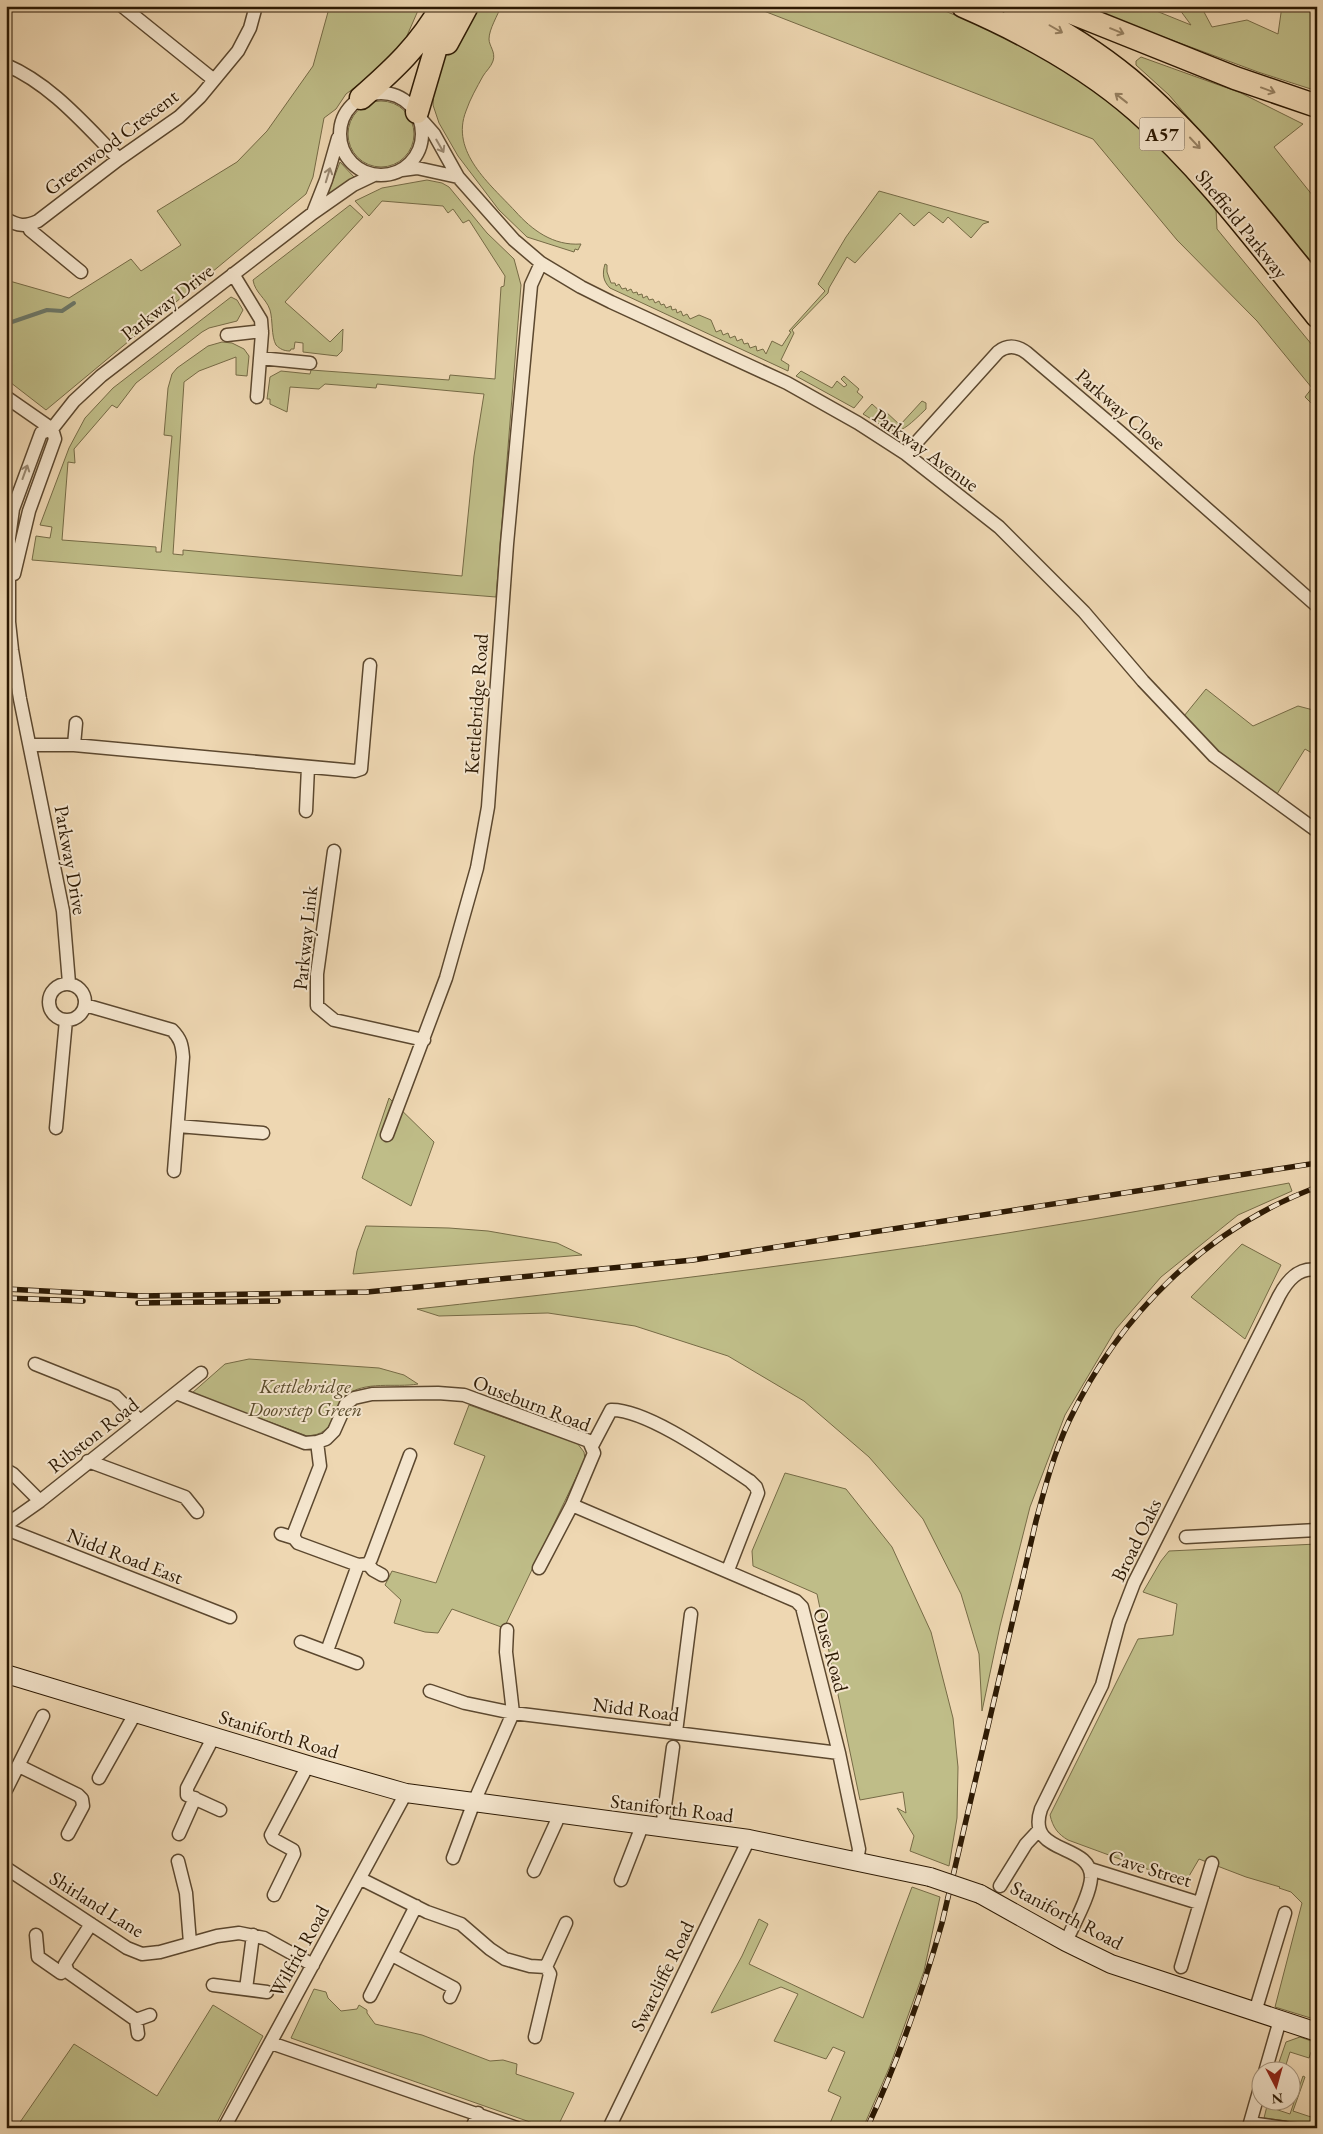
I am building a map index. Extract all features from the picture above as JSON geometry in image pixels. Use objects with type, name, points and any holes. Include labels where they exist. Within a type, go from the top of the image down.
[{"type":"highway","points":[[412,50],[427,6]]},
{"type":"highway","points":[[361,98],[412,50],[427,32],[442,6]]},
{"type":"highway","points":[[418,115],[427,74],[449,6]]},
{"type":"highway","points":[[427,74],[434,66],[467,6]]},
{"type":"highway","name":"Sheffield Parkway","points":[[963,6],[1055,51],[1136,110],[1192,164],[1317,316]]},
{"type":"highway","name":"Sheffield Parkway","points":[[1014,6],[1057,29],[1094,53],[1128,78],[1164,110],[1231,183],[1317,288]]},
{"type":"highway","points":[[1055,6],[1236,78],[1317,106]]},
{"type":"main road","name":"Staniforth Road","points":[[6,1674],[308,1765],[406,1792],[642,1826],[749,1839],[930,1877],[980,1894],[1066,1942],[1112,1964],[1317,2032]]},
{"type":"street","points":[[122,6],[214,80]]},
{"type":"street","name":"Greenwood Crescent","points":[[28,225],[38,221],[119,159],[179,117],[238,51],[250,28],[256,6]]},
{"type":"street","points":[[6,65],[18,70],[54,95],[119,159]]},
{"type":"street","points":[[313,213],[326,180],[339,135],[341,121],[347,110],[361,98],[374,93],[389,93],[408,102],[418,115],[422,128],[422,139],[418,154],[402,170]]},
{"type":"street","name":"Parkway Avenue","points":[[418,115],[434,134],[458,177],[509,235],[541,263],[611,302],[787,383],[858,423],[906,454],[999,527],[1084,612],[1143,681],[1214,756],[1317,831]]},
{"type":"street","points":[[339,135],[341,148],[350,163],[359,170],[374,175],[387,175],[417,168],[458,177]]},
{"type":"street","name":"Parkway Drive","points":[[69,983],[63,911],[12,650],[10,622],[11,589],[29,511],[55,440],[52,429],[86,389],[313,213],[353,185],[374,175]]},
{"type":"street","points":[[6,219],[17,226],[28,225],[30,230],[81,272]]},
{"type":"street","name":"Kettlebridge Road","points":[[387,1135],[446,978],[477,868],[488,806],[506,563],[531,285],[541,263]]},
{"type":"street","points":[[233,274],[261,320],[262,330],[257,397]]},
{"type":"street","points":[[226,335],[262,330]]},
{"type":"street","name":"Parkway Close","points":[[906,454],[998,352],[1007,347],[1017,347],[1027,353],[1120,432],[1317,606]]},
{"type":"street","points":[[260,358],[310,363]]},
{"type":"street","points":[[6,397],[52,429]]},
{"type":"street","points":[[30,745],[74,745],[355,771],[361,769],[370,665]]},
{"type":"street","points":[[74,745],[76,723]]},
{"type":"street","points":[[306,811],[308,767]]},
{"type":"street","name":"Parkway Link","points":[[334,851],[317,974],[317,1006],[334,1020],[424,1040]]},
{"type":"street","points":[[69,983],[80,988],[84,994],[85,1005],[76,1018],[66,1020],[52,1013],[49,997],[55,988],[69,983]]},
{"type":"street","points":[[85,1005],[172,1030],[178,1036],[182,1044],[182,1057],[174,1170]]},
{"type":"street","points":[[56,1128],[66,1020]]},
{"type":"street","points":[[178,1126],[263,1133]]},
{"type":"street","name":"Broad Oaks","points":[[1039,1830],[1037,1819],[1041,1809],[1102,1685],[1119,1622],[1134,1583],[1279,1296],[1293,1276],[1304,1270],[1317,1270]]},
{"type":"street","points":[[35,1364],[115,1396],[140,1421]]},
{"type":"street","name":"Ribston Road","points":[[6,1525],[40,1501],[201,1372]]},
{"type":"street","points":[[176,1393],[305,1443],[317,1442],[320,1466],[294,1533],[294,1538]]},
{"type":"street","name":"Ouseburn Road","points":[[317,1442],[326,1438],[334,1430],[346,1404],[354,1398],[372,1394],[438,1393],[464,1395],[589,1441],[594,1453],[572,1505],[539,1568]]},
{"type":"street","points":[[592,1446],[611,1410],[624,1410],[673,1432],[750,1481],[756,1487],[758,1493],[728,1570]]},
{"type":"street","points":[[327,1651],[363,1564],[371,1559],[410,1455]]},
{"type":"street","points":[[88,1461],[184,1497],[197,1512]]},
{"type":"street","points":[[6,1470],[13,1474],[40,1501]]},
{"type":"street","name":"Ouse Road","points":[[572,1505],[796,1600],[802,1607],[839,1753],[859,1849],[858,1861]]},
{"type":"street","name":"Nidd Road East","points":[[6,1529],[230,1617]]},
{"type":"street","points":[[1186,1537],[1317,1530]]},
{"type":"street","points":[[281,1534],[294,1538],[298,1543],[363,1564],[382,1575]]},
{"type":"street","points":[[676,1732],[691,1614]]},
{"type":"street","points":[[453,1858],[474,1802],[513,1713],[506,1652],[507,1630]]},
{"type":"street","points":[[302,1642],[356,1663]]},
{"type":"street","name":"Nidd Road","points":[[430,1691],[466,1703],[513,1713],[839,1753]]},
{"type":"street","points":[[99,1778],[136,1712]]},
{"type":"street","points":[[6,1790],[20,1766],[43,1716]]},
{"type":"street","points":[[214,1736],[187,1788],[187,1794],[220,1810]]},
{"type":"street","points":[[662,1828],[673,1747]]},
{"type":"street","points":[[274,1895],[294,1854],[293,1850],[273,1839],[272,1835],[308,1765]]},
{"type":"street","points":[[20,1766],[78,1795],[82,1799],[83,1806],[68,1834]]},
{"type":"street","name":"Wilfrid Road","points":[[224,2128],[406,1792]]},
{"type":"street","points":[[179,1834],[195,1798]]},
{"type":"street","points":[[534,1871],[560,1814]]},
{"type":"street","points":[[621,1880],[642,1826]]},
{"type":"street","points":[[1000,1886],[1026,1844],[1039,1830],[1054,1845],[1082,1859],[1090,1869],[1090,1886],[1066,1942]]},
{"type":"street","name":"Swarcliffe Road","points":[[609,2128],[749,1839]]},
{"type":"street","points":[[178,1861],[186,1893],[190,1942]]},
{"type":"street","points":[[1181,1967],[1212,1863]]},
{"type":"street","name":"Shirland Lane","points":[[6,1868],[127,1948],[142,1954],[160,1952],[190,1942],[239,1933],[264,1938],[313,1964]]},
{"type":"street","name":"Cave Street","points":[[1090,1869],[1199,1903]]},
{"type":"street","points":[[361,1878],[427,1912],[461,1924],[505,1959],[530,1966],[546,1967]]},
{"type":"street","points":[[370,1996],[416,1906]]},
{"type":"street","points":[[1254,2012],[1285,1913]]},
{"type":"street","points":[[546,1967],[567,1938],[566,1923]]},
{"type":"street","points":[[60,1974],[91,1924]]},
{"type":"street","points":[[36,1934],[38,1957],[60,1974]]},
{"type":"street","points":[[246,1989],[253,1935]]},
{"type":"street","points":[[392,1955],[454,1988],[450,1997]]},
{"type":"street","points":[[535,2037],[550,1974],[546,1967]]},
{"type":"street","points":[[60,1974],[68,1972],[136,2020],[138,2034]]},
{"type":"street","points":[[212,1986],[267,1992]]},
{"type":"street","points":[[136,2020],[150,2015]]},
{"type":"street","points":[[1268,2062],[1280,2020]]},
{"type":"street","points":[[271,2043],[517,2128]]},
{"type":"street","points":[[1253,2112],[1250,2124],[1285,2128]]},
{"type":"street","points":[[472,2128],[478,2113]]},
{"type":"green space","points":[[327,6],[420,6],[402,47],[369,77],[346,94],[336,109],[324,118],[313,177],[306,194],[46,410],[6,379],[6,280],[69,298],[131,259],[141,271],[181,245],[157,211],[237,162],[267,131],[313,66],[328,12]]},
{"type":"green space","points":[[474,6],[501,6],[489,35],[489,42],[494,55],[493,61],[472,98],[462,126],[463,140],[468,154],[484,178],[536,230],[561,242],[581,244],[578,250],[575,249],[574,252],[527,237],[499,210],[458,156],[439,123],[433,105],[434,90],[429,82]]},
{"type":"green space","points":[[751,6],[933,6],[991,30],[1052,62],[1109,100],[1181,166],[1216,209],[1217,229],[1317,351],[1317,409],[1305,397],[1312,388],[1257,321],[1177,240],[1093,139]]},
{"type":"green space","points":[[1080,6],[1144,6],[1191,25],[1177,6],[1209,6],[1204,12],[1212,27],[1247,20],[1278,34],[1282,6],[1317,6],[1317,91],[1258,72]]},
{"type":"green space","points":[[1141,57],[1241,93],[1303,124],[1274,147],[1317,201],[1317,268],[1169,95],[1136,65],[1136,61]]},
{"type":"green space","points":[[381,101],[394,104],[404,111],[411,121],[414,134],[411,147],[404,157],[394,164],[381,167],[368,164],[358,157],[351,147],[348,134],[351,121],[358,111],[368,104]]},
{"type":"green space","points":[[340,162],[355,178],[327,196]]},
{"type":"green space","points":[[427,180],[442,183],[449,187],[487,233],[514,259],[521,285],[496,597],[32,560],[36,536],[50,538],[52,527],[40,525],[69,448],[85,418],[113,388],[231,297],[237,300],[243,310],[237,321],[209,328],[202,332],[136,383],[117,408],[112,405],[74,449],[75,463],[68,462],[62,540],[156,547],[156,552],[161,552],[172,436],[164,435],[168,388],[172,374],[177,368],[208,346],[222,342],[232,343],[244,349],[249,356],[247,376],[236,375],[236,357],[199,371],[184,382],[173,554],[183,555],[183,550],[462,576],[474,456],[484,394],[377,384],[376,388],[325,384],[319,389],[290,387],[287,412],[270,404],[270,399],[267,399],[270,377],[281,371],[310,374],[311,370],[449,380],[450,375],[495,379],[501,287],[504,286],[505,276],[469,220],[463,223],[453,209],[448,213],[443,206],[382,201],[369,216],[355,201],[382,188]]},
{"type":"green space","points":[[879,191],[989,222],[983,224],[971,238],[948,217],[943,223],[929,212],[914,226],[900,213],[855,263],[847,257],[828,293],[792,330],[794,333],[781,360],[789,365],[788,371],[610,288],[603,274],[605,264],[607,265],[607,272],[611,283],[615,283],[616,286],[619,284],[622,289],[626,288],[627,291],[631,289],[633,293],[642,294],[643,298],[647,296],[649,300],[653,299],[655,303],[659,301],[666,308],[671,306],[672,310],[676,309],[677,313],[681,311],[683,316],[687,314],[690,319],[699,315],[711,320],[716,332],[721,330],[723,335],[728,333],[730,338],[735,336],[737,341],[742,339],[744,344],[748,343],[750,348],[756,346],[757,351],[763,349],[766,354],[772,341],[782,346],[791,332],[789,331],[825,291],[818,284],[846,237]]},
{"type":"green space","points":[[350,205],[363,217],[285,302],[330,342],[343,329],[342,351],[337,356],[303,352],[303,343],[295,342],[294,349],[290,351],[282,350],[274,341],[270,310],[254,285],[253,280]]},
{"type":"green space","points":[[801,371],[832,388],[837,381],[844,387],[847,385],[841,379],[844,376],[859,389],[857,392],[863,397],[854,408],[796,376]]},
{"type":"green space","points":[[922,401],[926,403],[926,409],[908,425],[896,431],[890,430],[863,414],[872,404],[883,414],[885,411],[900,425]]},
{"type":"green space","points":[[1206,689],[1253,726],[1298,706],[1317,711],[1317,756],[1305,749],[1277,794],[1231,763],[1184,716]]},
{"type":"green space","points":[[389,1098],[434,1142],[411,1206],[362,1178]]},
{"type":"green space","points":[[1289,1183],[1292,1191],[1238,1215],[1161,1277],[1116,1329],[1065,1415],[1030,1507],[1000,1626],[982,1711],[979,1654],[961,1594],[923,1519],[869,1457],[804,1401],[728,1356],[635,1326],[548,1313],[439,1316],[417,1309],[671,1280],[925,1246],[1093,1219]]},
{"type":"green space","points":[[366,1226],[488,1231],[557,1243],[582,1255],[353,1274],[357,1251]]},
{"type":"green space","points":[[1242,1244],[1281,1265],[1245,1339],[1191,1297]]},
{"type":"green space","name":"Kettlebridge Doorstep Green","points":[[249,1359],[379,1368],[404,1375],[418,1384],[371,1386],[353,1391],[340,1402],[332,1421],[324,1431],[307,1436],[192,1393],[225,1364]]},
{"type":"green space","points":[[469,1405],[577,1443],[584,1452],[585,1459],[504,1628],[452,1609],[438,1633],[425,1632],[394,1623],[401,1600],[385,1585],[392,1571],[436,1583],[485,1456],[454,1444]]},
{"type":"green space","points":[[785,1473],[846,1489],[892,1547],[931,1632],[953,1718],[958,1767],[957,1818],[949,1866],[910,1851],[914,1836],[897,1808],[906,1813],[903,1792],[860,1800],[817,1594],[753,1566],[752,1551]]},
{"type":"green space","points":[[1317,1544],[1317,2020],[1275,2007],[1302,1903],[1291,1892],[1199,1859],[1185,1883],[1068,1840],[1056,1830],[1050,1815],[1138,1639],[1173,1635],[1177,1604],[1143,1592],[1169,1551]]},
{"type":"green space","points":[[912,1887],[940,1897],[924,1971],[890,2066],[863,2128],[828,2128],[841,2097],[828,2091],[845,2052],[833,2047],[826,2059],[774,2041],[798,1994],[781,1987],[711,2013],[742,1956],[759,1919],[768,1924],[749,1964],[863,2018]]},
{"type":"green space","points":[[314,1989],[326,1992],[328,1998],[341,2011],[357,2009],[359,2005],[367,2010],[375,2024],[422,2035],[490,2061],[503,2060],[517,2064],[516,2074],[574,2093],[557,2128],[547,2128],[291,2038]]},
{"type":"green space","points":[[213,2005],[263,2036],[214,2128],[16,2128],[74,2044],[157,2096]]},
{"type":"green space","points":[[1300,2037],[1317,2043],[1317,2054],[1311,2052],[1309,2058],[1290,2052],[1287,2062],[1279,2062],[1286,2042]]},
{"type":"green space","points":[[1303,2076],[1305,2077],[1300,2091]]},
{"type":"green space","points":[[1266,2112],[1284,2112],[1290,2114],[1291,2112],[1296,2112],[1317,2119],[1317,2125],[1264,2118]]},
{"type":"waterway","points":[[6,324],[47,310],[62,311],[74,303]]},
{"type":"railway","points":[[6,1289],[141,1296],[367,1292],[693,1260],[1317,1163]]},
{"type":"railway","points":[[867,2128],[909,2027],[942,1923],[1036,1521],[1054,1458],[1069,1421],[1113,1345],[1140,1311],[1170,1280],[1203,1251],[1239,1226],[1277,1204],[1317,1187]]},
{"type":"railway","points":[[6,1298],[83,1301]]},
{"type":"railway","points":[[138,1303],[278,1301]]}]
